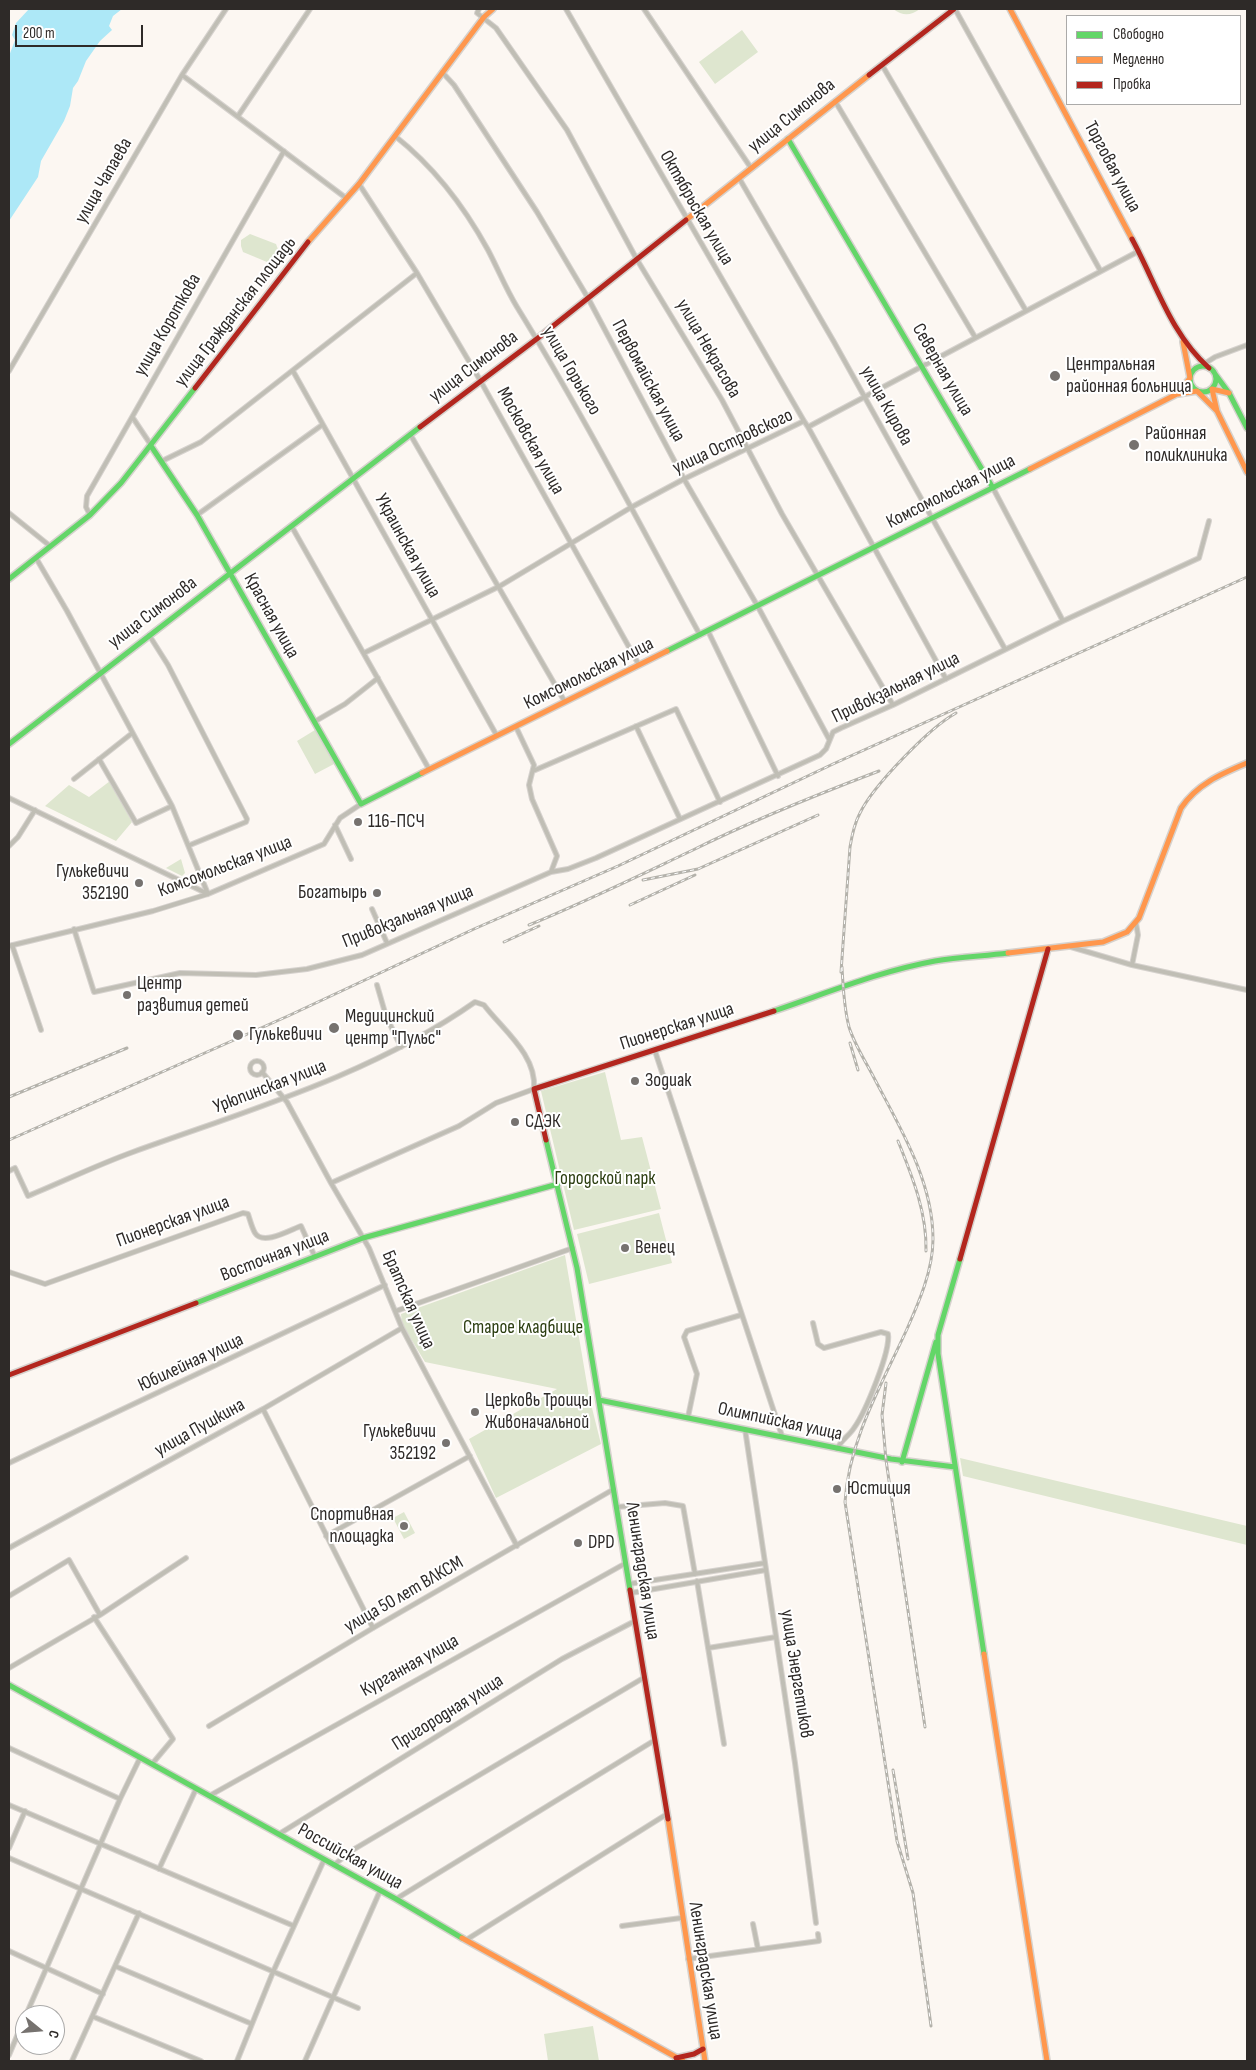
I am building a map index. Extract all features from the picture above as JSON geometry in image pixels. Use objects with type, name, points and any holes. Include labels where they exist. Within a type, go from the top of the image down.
[{"type":"street","name":"улица Чапаева","points":[[9,370],[182,75],[226,9]]},
{"type":"street","points":[[238,116],[310,9]]},
{"type":"street","name":"улица Некрасова","points":[[479,9],[477,13],[496,28],[510,46],[567,130],[636,258],[694,350],[782,514],[893,705]]},
{"type":"street","points":[[182,75],[346,198],[359,184],[484,17],[493,9]]},
{"type":"street","name":"Октябрьская улица","points":[[566,9],[804,421]]},
{"type":"street","points":[[644,9],[750,168]]},
{"type":"street","points":[[955,9],[1100,270]]},
{"type":"street","name":"улица Симонова","points":[[9,744],[480,380],[538,338],[636,258],[688,220],[750,168],[955,9]]},
{"type":"street","name":"Торговая улица","points":[[1010,9],[1139,251],[1183,342],[1190,378]]},
{"type":"street","points":[[882,65],[1025,309]]},
{"type":"street","name":"Первомайская улица","points":[[442,72],[454,85],[528,197],[588,298],[684,479],[757,605],[829,739]]},
{"type":"street","points":[[835,101],[975,337]]},
{"type":"street","name":"улица Горького","points":[[395,136],[438,177],[471,222],[516,306],[538,338],[605,457],[630,508],[700,636]]},
{"type":"street","name":"Северная улица","points":[[788,139],[993,488],[1063,620]]},
{"type":"street","name":"улица Короткова","points":[[90,515],[86,507],[87,496],[284,151]]},
{"type":"street","name":"улица Кирова","points":[[739,178],[773,233],[1005,649]]},
{"type":"street","name":"Московская улица","points":[[359,184],[417,274],[480,380],[640,666]]},
{"type":"street","name":"улица Гражданская площадь","points":[[151,446],[314,235],[346,198]]},
{"type":"street","name":"улица Островского","points":[[364,653],[433,621],[500,586],[630,508],[684,479],[804,421],[808,427],[866,398],[1025,309],[1139,251]]},
{"type":"street","points":[[162,461],[201,442],[417,274]]},
{"type":"street","name":"Торговая улица","points":[[1183,342],[1206,366]]},
{"type":"street","points":[[1217,411],[1192,386],[1190,378],[1192,373],[1199,367],[1206,366],[1215,357],[1247,345]]},
{"type":"street","points":[[1206,366],[1214,372],[1229,393],[1247,428]]},
{"type":"street","name":"Украинская улица","points":[[293,371],[497,736]]},
{"type":"street","points":[[1214,372],[1215,384],[1212,389],[1217,411],[1247,472]]},
{"type":"street","name":"Комсомольская улица","points":[[10,946],[153,911],[208,894],[324,844],[332,834],[334,825],[361,804],[700,636],[757,605],[1160,404],[1177,394],[1190,378]]},
{"type":"street","points":[[1197,391],[1212,389],[1229,393]]},
{"type":"street","name":"Комсомольская улица","points":[[1177,394],[1197,391]]},
{"type":"street","points":[[9,579],[90,515],[116,489],[151,446],[133,418]]},
{"type":"street","points":[[197,515],[322,425]]},
{"type":"street","points":[[808,427],[946,679]]},
{"type":"street","points":[[410,434],[500,586],[565,702]]},
{"type":"street","name":"Красная улица","points":[[151,446],[197,515],[361,804]]},
{"type":"street","points":[[9,513],[50,546]]},
{"type":"street","name":"Привокзальная улица","points":[[74,929],[94,992],[180,973],[243,975],[307,968],[362,955],[551,872],[568,869],[596,858],[680,818],[778,776],[820,755],[826,749],[833,732],[893,705],[1063,620],[1199,558],[1208,521]]},
{"type":"street","points":[[292,527],[429,769]]},
{"type":"street","points":[[36,558],[172,806],[190,845],[208,894]]},
{"type":"street","points":[[708,631],[778,776]]},
{"type":"street","points":[[149,635],[168,664],[247,819],[246,822],[190,845]]},
{"type":"street","points":[[314,722],[345,704],[378,678]]},
{"type":"street","points":[[533,771],[676,708],[720,802]]},
{"type":"street","points":[[636,726],[680,818]]},
{"type":"street","points":[[516,727],[534,765],[529,785],[532,799],[556,856],[555,865],[551,872]]},
{"type":"street","points":[[74,779],[132,734]]},
{"type":"street","points":[[99,759],[136,824],[172,806]]},
{"type":"street","points":[[1132,965],[1138,935],[1136,923],[1150,894],[1181,808],[1189,794],[1198,787],[1247,763]]},
{"type":"street","points":[[9,798],[208,894]]},
{"type":"street","points":[[9,846],[18,837],[35,810]]},
{"type":"street","points":[[334,825],[351,858]]},
{"type":"street","points":[[372,909],[387,943]]},
{"type":"street","name":"Пионерская улица","points":[[331,1183],[459,1126],[496,1103],[534,1089],[655,1052],[842,986],[936,961],[1071,947],[1114,940],[1127,932],[1136,923]]},
{"type":"street","points":[[10,946],[40,1030]]},
{"type":"street","points":[[1071,947],[1132,965],[1247,990]]},
{"type":"street","points":[[902,1462],[1048,949]]},
{"type":"street","points":[[377,985],[386,1016],[401,1048]]},
{"type":"street","name":"Урюпинская улица","points":[[9,1171],[15,1168],[28,1196],[130,1153],[284,1098],[401,1048],[478,1002],[484,1005],[530,1062],[535,1079],[534,1089]]},
{"type":"street","points":[[655,1052],[782,1436]]},
{"type":"street","name":"Братская улица","points":[[262,1072],[284,1098],[364,1238],[402,1328],[517,1546]]},
{"type":"street","name":"Ленинградская улица","points":[[534,1089],[573,1248],[655,1740],[681,1918],[705,2061]]},
{"type":"street","name":"Восточная улица","points":[[9,1375],[364,1238],[558,1184]]},
{"type":"street","name":"Пионерская улица","points":[[9,1272],[45,1284],[243,1213],[248,1214],[256,1235],[261,1238],[269,1238],[301,1226],[316,1257]]},
{"type":"street","points":[[396,1311],[573,1248]]},
{"type":"street","name":"Юбилейная улица","points":[[9,1463],[385,1285]]},
{"type":"street","points":[[688,1417],[697,1374],[684,1337],[687,1331],[741,1315]]},
{"type":"street","points":[[813,1323],[818,1344],[824,1348],[881,1332],[888,1334],[889,1343],[886,1356],[857,1424],[837,1449]]},
{"type":"street","name":"улица Пушкина","points":[[9,1548],[263,1409],[402,1328]]},
{"type":"street","points":[[938,1335],[938,1354],[1047,2061]]},
{"type":"street","name":"Олимпийская улица","points":[[599,1400],[902,1462],[955,1467]]},
{"type":"street","points":[[263,1409],[373,1628]]},
{"type":"street","name":"улица Энергетиков","points":[[745,1429],[816,1923]]},
{"type":"street","points":[[326,1536],[470,1456]]},
{"type":"street","name":"улица 50 лет ВЛКСМ","points":[[209,1726],[373,1628],[614,1490]]},
{"type":"street","points":[[616,1507],[665,1503],[683,1506],[695,1574]]},
{"type":"street","points":[[9,1668],[100,1614],[186,1558]]},
{"type":"street","points":[[9,1596],[69,1560],[100,1614]]},
{"type":"street","name":"Курганная улица","points":[[209,1796],[626,1563]]},
{"type":"street","points":[[629,1584],[765,1563]]},
{"type":"street","points":[[631,1593],[766,1570]]},
{"type":"street","points":[[697,1581],[724,1744]]},
{"type":"street","points":[[94,1617],[173,1739],[152,1764]]},
{"type":"street","name":"Пригородная улица","points":[[278,1835],[562,1659],[635,1621]]},
{"type":"street","points":[[708,1648],[776,1637]]},
{"type":"street","points":[[334,1865],[351,1851],[644,1678]]},
{"type":"street","name":"Российская улица","points":[[9,1686],[396,1899],[683,2061]]},
{"type":"street","points":[[396,1899],[655,1740]]},
{"type":"street","points":[[9,1748],[120,1798]]},
{"type":"street","points":[[30,2005],[120,1798],[140,1758]]},
{"type":"street","points":[[159,1869],[196,1789]]},
{"type":"street","points":[[9,1805],[294,1926]]},
{"type":"street","points":[[9,1848],[25,1812]]},
{"type":"street","points":[[466,1940],[667,1814]]},
{"type":"street","points":[[9,1858],[358,2008]]},
{"type":"street","points":[[237,2061],[273,1972],[324,1860]]},
{"type":"street","points":[[305,2061],[380,1891]]},
{"type":"street","points":[[72,2061],[94,2017],[138,1913]]},
{"type":"street","points":[[622,1926],[681,1918]]},
{"type":"street","points":[[753,1924],[758,1949]]},
{"type":"street","points":[[688,1959],[819,1941],[818,1934]]},
{"type":"street","points":[[9,1952],[103,1994]]},
{"type":"street","points":[[115,1966],[252,2024]]},
{"type":"street","points":[[94,2017],[201,2061]]},
{"type":"street","points":[[9,2055],[15,2040]]},
{"type":"street","points":[[676,2058],[694,2054],[703,2049]]},
{"type":"green space","points":[[893,9],[920,9],[906,14]]},
{"type":"green space","points":[[742,30],[758,52],[715,84],[699,62]]},
{"type":"green space","points":[[250,234],[276,244],[279,252],[275,259],[267,262],[243,252],[241,240]]},
{"type":"green space","points":[[315,730],[334,764],[315,774],[297,741]]},
{"type":"green space","points":[[110,781],[132,822],[116,841],[45,806],[69,785],[89,797]]},
{"type":"green space","points":[[181,859],[185,873],[182,876],[166,868]]},
{"type":"green space","name":"Городской парк","points":[[605,1072],[621,1140],[642,1137],[661,1209],[574,1230],[541,1091]]},
{"type":"green space","name":"Венец","points":[[659,1213],[672,1263],[589,1284],[577,1234]]},
{"type":"green space","name":"Старое кладбище","points":[[565,1255],[589,1396],[601,1444],[496,1498],[469,1439],[557,1389],[425,1362],[402,1324],[401,1314]]},
{"type":"green space","points":[[960,1458],[1247,1526],[1247,1545],[963,1476]]},
{"type":"green space","name":"Спортивная площадка","points":[[404,1512],[415,1533],[404,1539],[393,1518]]},
{"type":"green space","points":[[593,2026],[599,2061],[548,2061],[544,2034]]},
{"type":"water","points":[[29,9],[122,9],[113,16],[109,26],[112,30],[100,41],[86,61],[73,88],[70,106],[64,121],[41,161],[38,177],[9,221],[9,56],[15,40],[12,35],[16,23]]},
{"type":"railway","points":[[9,1140],[288,1016],[474,929],[618,866],[833,764],[1247,577]]},
{"type":"railway","points":[[841,972],[850,847],[858,817],[877,788],[903,758],[931,731],[956,713]]},
{"type":"railway","points":[[529,925],[762,818],[879,771]]},
{"type":"railway","points":[[643,880],[698,869],[818,815]]},
{"type":"railway","points":[[630,905],[695,875]]},
{"type":"railway","points":[[504,942],[539,926]]},
{"type":"railway","points":[[842,967],[847,1020],[851,1033],[913,1154],[927,1196],[933,1239],[931,1262],[925,1286],[912,1319],[877,1392],[860,1435],[848,1479],[845,1502],[897,1841],[913,1893],[931,2026]]},
{"type":"railway","points":[[850,1043],[858,1070]]},
{"type":"railway","points":[[9,1097],[127,1048]]},
{"type":"railway","points":[[898,1141],[921,1208],[926,1237],[926,1251]]},
{"type":"railway","points":[[886,1383],[882,1415],[886,1460],[925,1727]]},
{"type":"railway","points":[[893,1770],[908,1859]]},
{"type":"traffic: fast","points":[[788,139],[993,488]]},
{"type":"traffic: fast","points":[[1203,366],[1212,370],[1216,379],[1212,388],[1203,392],[1194,388],[1190,379],[1194,370],[1203,366]]},
{"type":"traffic: fast","points":[[1215,374],[1229,393],[1247,428]]},
{"type":"traffic: fast","points":[[9,579],[90,515],[121,483],[195,388]]},
{"type":"traffic: fast","points":[[9,744],[420,427]]},
{"type":"traffic: fast","points":[[151,446],[197,515],[361,804],[422,773]]},
{"type":"traffic: fast","points":[[667,651],[1030,469]]},
{"type":"traffic: fast","points":[[774,1011],[854,983],[914,965],[1008,953]]},
{"type":"traffic: fast","points":[[546,1140],[577,1268],[630,1590]]},
{"type":"traffic: fast","points":[[196,1303],[363,1238],[558,1184]]},
{"type":"traffic: fast","points":[[960,1259],[938,1335],[938,1354],[984,1654]]},
{"type":"traffic: fast","points":[[902,1462],[936,1342]]},
{"type":"traffic: fast","points":[[599,1400],[891,1459],[955,1467]]},
{"type":"traffic: fast","points":[[9,1685],[396,1899],[462,1938]]},
{"type":"traffic: slow","points":[[308,242],[359,184],[484,17],[493,9]]},
{"type":"traffic: slow","points":[[1010,9],[1132,239]]},
{"type":"traffic: slow","points":[[686,220],[869,75]]},
{"type":"traffic: slow","points":[[1030,469],[1177,394],[1190,378],[1183,342]]},
{"type":"traffic: slow","points":[[1217,411],[1212,389],[1229,393]]},
{"type":"traffic: slow","points":[[1178,394],[1197,391],[1217,411],[1247,472]]},
{"type":"traffic: slow","points":[[422,773],[667,651]]},
{"type":"traffic: slow","points":[[1008,953],[1103,942],[1127,932],[1139,918],[1181,808],[1194,792],[1202,786],[1247,763]]},
{"type":"traffic: slow","points":[[984,1654],[1047,2061]]},
{"type":"traffic: slow","points":[[668,1819],[705,2061]]},
{"type":"traffic: slow","points":[[462,1938],[683,2061]]},
{"type":"traffic: jam","points":[[869,75],[954,9]]},
{"type":"traffic: jam","points":[[420,427],[538,338],[686,220]]},
{"type":"traffic: jam","points":[[1132,239],[1174,323],[1195,354],[1209,368]]},
{"type":"traffic: jam","points":[[195,388],[308,242]]},
{"type":"traffic: jam","points":[[960,1259],[1048,949]]},
{"type":"traffic: jam","points":[[546,1140],[534,1089],[774,1011]]},
{"type":"traffic: jam","points":[[9,1375],[196,1303]]},
{"type":"traffic: jam","points":[[630,1590],[668,1819]]},
{"type":"traffic: jam","points":[[676,2058],[694,2054],[703,2049]]},
{"type":"place","name":"Центральная районная больница","points":[[1055,376]]},
{"type":"place","name":"Районная поликлиника","points":[[1134,445]]},
{"type":"place","name":"116-ПСЧ","points":[[358,822]]},
{"type":"place","name":"Гулькевичи 352190","points":[[139,883]]},
{"type":"place","name":"Богатырь","points":[[377,893]]},
{"type":"place","name":"Центр развития детей","points":[[127,995]]},
{"type":"place","name":"Медицинский центр \"Пульс\"","points":[[334,1028]]},
{"type":"place","name":"Гулькевичи","points":[[238,1035]]},
{"type":"place","name":"Зодиак","points":[[635,1081]]},
{"type":"place","name":"СДЭК","points":[[515,1122]]},
{"type":"place","name":"Венец","points":[[625,1248]]},
{"type":"place","name":"Церковь Троицы Живоначальной","points":[[475,1412]]},
{"type":"place","name":"Гулькевичи 352192","points":[[446,1443]]},
{"type":"place","name":"Юстиция","points":[[837,1489]]},
{"type":"place","name":"Спортивная площадка","points":[[404,1526]]},
{"type":"place","name":"DPD","points":[[578,1543]]}]
